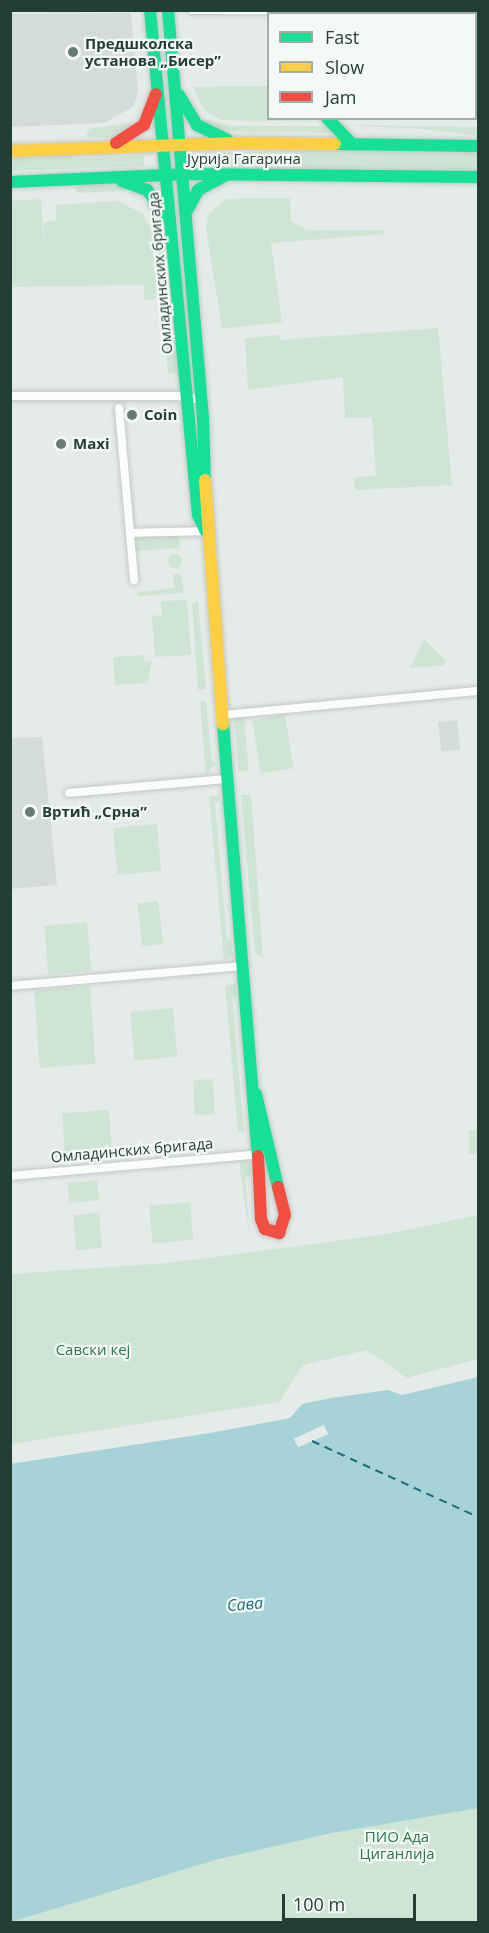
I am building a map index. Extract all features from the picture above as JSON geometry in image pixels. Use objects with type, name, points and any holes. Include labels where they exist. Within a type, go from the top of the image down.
[{"type":"main road","name":"Омладинских бригада","points":[[150,10],[198,515],[206,531]]},
{"type":"main road","name":"Омладинских бригада","points":[[168,10],[202,400],[206,531],[256,1094],[256,1154],[261,1219],[265,1229],[279,1233],[285,1215],[256,1094]]},
{"type":"main road","points":[[175,85],[187,113],[197,125],[238,143]]},
{"type":"main road","points":[[106,145],[140,130],[149,115],[158,86]]},
{"type":"main road","points":[[329,120],[352,144]]},
{"type":"main road","name":"Јурија Гагарина","points":[[10,151],[106,145],[238,143],[478,146]]},
{"type":"main road","name":"Јурија Гагарина","points":[[10,182],[183,174],[478,177]]},
{"type":"main road","points":[[186,219],[193,194],[229,174]]},
{"type":"main road","points":[[100,178],[130,182],[147,190],[171,222]]},
{"type":"street","points":[[192,10],[478,11]]},
{"type":"street","points":[[10,396],[186,397],[202,400]]},
{"type":"street","points":[[119,408],[134,580]]},
{"type":"street","points":[[130,533],[206,531]]},
{"type":"street","points":[[222,715],[478,691]]},
{"type":"street","points":[[69,793],[227,779]]},
{"type":"street","points":[[10,986],[244,966]]},
{"type":"street","name":"Омладинских бригада","points":[[10,1176],[270,1153]]},
{"type":"shaded area","name":"Предшколска установа „Бисер”","points":[[131,13],[138,90],[134,106],[104,123],[11,127],[11,14]]},
{"type":"shaded area","points":[[457,720],[460,750],[441,752],[438,722]]},
{"type":"shaded area","name":"Вртић „Срна”","points":[[42,737],[57,885],[11,889],[11,738]]},
{"type":"green space","points":[[267,86],[267,120],[325,122],[222,120],[204,110],[193,87]]},
{"type":"green space","points":[[208,120],[229,126],[326,126],[335,133],[220,131],[202,123]]},
{"type":"green space","points":[[127,123],[136,126],[111,137],[86,137],[89,129]]},
{"type":"green space","points":[[340,125],[478,127],[478,136],[423,129]]},
{"type":"green space","points":[[336,150],[478,152],[478,170],[202,168],[202,153]]},
{"type":"green space","points":[[70,154],[72,159],[144,155],[144,166],[11,171],[11,158]]},
{"type":"green space","points":[[122,183],[127,185],[126,191],[77,193],[75,185]]},
{"type":"green space","points":[[150,197],[164,223],[178,372],[174,374],[168,373],[156,236],[146,203]]},
{"type":"green space","points":[[290,198],[291,221],[307,230],[383,230],[385,234],[271,243],[282,322],[222,329],[206,228],[209,213],[227,199]]},
{"type":"green space","points":[[41,199],[44,245],[44,222],[56,221],[56,205],[118,201],[143,214],[152,230],[157,299],[145,300],[143,285],[11,287],[11,201]]},
{"type":"green space","points":[[438,328],[452,485],[355,490],[354,478],[376,475],[372,417],[345,418],[343,377],[248,390],[245,338],[280,335],[280,340]]},
{"type":"green space","points":[[179,534],[180,548],[134,551],[133,537]]},
{"type":"green space","points":[[172,554],[178,554],[182,561],[178,568],[172,568],[168,564],[168,558]]},
{"type":"green space","points":[[173,574],[181,574],[184,593],[137,596],[137,592],[174,588]]},
{"type":"green space","points":[[187,600],[191,655],[155,657],[152,616],[162,615],[161,601]]},
{"type":"green space","points":[[198,601],[206,689],[198,690],[192,604]]},
{"type":"green space","points":[[424,639],[446,661],[444,665],[410,668]]},
{"type":"green space","points":[[143,655],[144,662],[152,661],[147,683],[115,685],[113,657]]},
{"type":"green space","points":[[200,701],[206,701],[212,762],[216,762],[206,776]]},
{"type":"green space","points":[[285,715],[293,768],[261,773],[252,720]]},
{"type":"green space","points":[[244,717],[249,771],[239,772],[234,718]]},
{"type":"green space","points":[[219,795],[219,801],[215,802],[227,940],[231,940],[233,956],[224,961],[209,796]]},
{"type":"green space","points":[[241,795],[251,795],[263,958],[255,953]]},
{"type":"green space","points":[[157,824],[161,871],[117,875],[113,828]]},
{"type":"green space","points":[[158,901],[163,944],[142,946],[137,904]]},
{"type":"green space","points":[[87,922],[91,971],[48,975],[44,926]]},
{"type":"green space","points":[[236,984],[237,997],[232,997],[244,1131],[238,1132],[225,985]]},
{"type":"green space","points":[[90,986],[95,1064],[40,1068],[34,990]]},
{"type":"green space","points":[[173,1008],[177,1057],[134,1061],[130,1012]]},
{"type":"green space","points":[[213,1079],[215,1114],[195,1115],[193,1080]]},
{"type":"green space","points":[[109,1110],[112,1156],[65,1159],[62,1113]]},
{"type":"green space","points":[[469,1130],[478,1130],[478,1154],[469,1154]]},
{"type":"green space","points":[[248,1158],[254,1176],[245,1177],[250,1238],[240,1169],[240,1160]]},
{"type":"green space","points":[[97,1180],[99,1200],[69,1203],[67,1183]]},
{"type":"green space","points":[[190,1202],[193,1240],[152,1243],[149,1206]]},
{"type":"green space","points":[[99,1213],[102,1248],[76,1250],[73,1215]]},
{"type":"green space","name":"Савски кеј","points":[[478,1215],[478,1359],[407,1378],[367,1350],[303,1365],[279,1402],[11,1444],[11,1274],[169,1263],[388,1234]]},
{"type":"green space","name":"ПИО Ада Циганлија","points":[[478,1743],[478,1922],[11,1922],[10,1860]]},
{"type":"water","name":"Сава","points":[[478,1377],[478,1808],[332,1833],[215,1860],[11,1922],[10,1464],[210,1433],[290,1418],[302,1404],[331,1398],[388,1390],[402,1395]]},
{"type":"pier","points":[[324,1425],[328,1434],[298,1448],[294,1438]]},
{"type":"ferry route","points":[[312,1441],[478,1517]]},
{"type":"traffic: fast","points":[[150,10],[198,515],[205,530]]},
{"type":"traffic: fast","points":[[168,10],[203,418],[205,480]]},
{"type":"traffic: fast","points":[[179,95],[197,125],[228,140]]},
{"type":"traffic: fast","points":[[329,120],[352,144]]},
{"type":"traffic: fast","points":[[335,144],[478,146]]},
{"type":"traffic: fast","points":[[10,182],[183,174],[478,177]]},
{"type":"traffic: fast","points":[[188,209],[198,190],[224,176]]},
{"type":"traffic: fast","points":[[122,181],[147,190],[169,219]]},
{"type":"traffic: fast","points":[[223,724],[258,1156]]},
{"type":"traffic: fast","points":[[256,1094],[278,1187]]},
{"type":"traffic: slow","points":[[10,151],[238,143],[335,144]]},
{"type":"traffic: slow","points":[[205,480],[223,724]]},
{"type":"traffic: jam","points":[[116,143],[144,125],[156,94]]},
{"type":"traffic: jam","points":[[258,1156],[261,1219],[265,1229],[279,1233],[285,1215],[278,1187]]},
{"type":"place","name":"Предшколска установа „Бисер”","points":[[73,52]]},
{"type":"place","name":"Coin","points":[[132,415]]},
{"type":"place","name":"Maxi","points":[[61,444]]},
{"type":"place","name":"Вртић „Срна”","points":[[30,812]]}]
